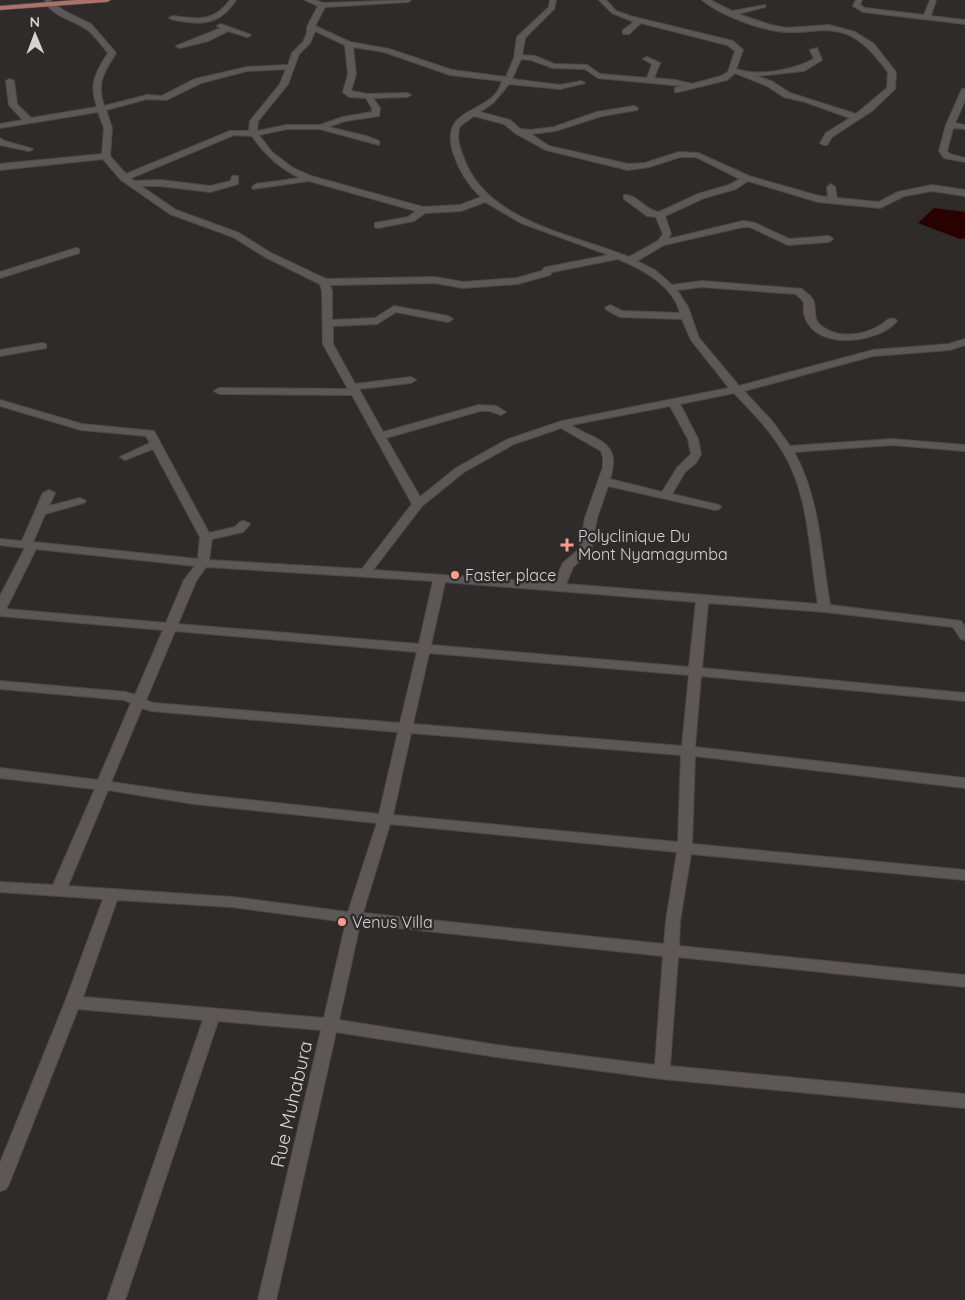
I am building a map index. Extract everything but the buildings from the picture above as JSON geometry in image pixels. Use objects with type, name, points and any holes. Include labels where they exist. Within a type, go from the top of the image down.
[{"type":"main road","points":[[0,8],[49,2],[107,0]]},
{"type":"street","points":[[213,21],[226,12],[233,0]]},
{"type":"street","points":[[308,0],[322,5],[408,0]]},
{"type":"street","points":[[553,0],[552,8],[521,37],[519,58],[495,98],[459,122],[454,130],[454,141],[466,174],[473,186],[486,198],[522,220],[642,266],[671,288],[682,305],[689,328],[705,353],[735,390],[777,434],[802,482],[812,514],[824,608]]},
{"type":"street","points":[[602,0],[614,12],[638,21],[730,43],[739,50],[733,70],[724,78],[678,90]]},
{"type":"street","points":[[705,0],[731,13],[739,20],[787,30],[829,27],[852,34],[871,46],[892,72],[893,82],[891,90],[869,110],[830,135],[824,143]]},
{"type":"street","points":[[859,0],[856,6],[863,10],[927,16],[965,22]]},
{"type":"street","points":[[927,16],[933,0]]},
{"type":"street","points":[[49,2],[65,15],[88,26],[112,53],[97,80],[96,94],[108,128],[106,156],[109,162],[128,181],[173,212],[236,235],[268,255],[324,282],[435,280],[463,285],[500,283],[517,281],[548,273],[547,270],[620,256]]},
{"type":"street","points":[[322,5],[311,27],[311,33],[306,43],[296,53],[284,84],[254,122],[252,127],[254,134],[279,163],[308,178],[423,210],[462,208],[486,198]]},
{"type":"street","points":[[731,13],[763,6]]},
{"type":"street","points":[[173,18],[213,21],[247,35]]},
{"type":"street","points":[[626,32],[638,21]]},
{"type":"street","points":[[311,27],[349,44],[394,51],[426,65],[466,76],[560,87],[581,83]]},
{"type":"street","points":[[180,46],[205,39],[228,28]]},
{"type":"street","points":[[349,44],[354,72],[353,80],[346,92],[352,95],[368,96],[407,95]]},
{"type":"street","points":[[748,75],[801,69],[818,60],[814,50]]},
{"type":"street","points":[[519,58],[532,58],[554,66],[586,67],[598,76],[650,80],[691,86]]},
{"type":"street","points":[[647,59],[656,62],[650,80]]},
{"type":"street","points":[[0,126],[100,109],[147,97],[163,98],[198,80],[247,69],[290,67]]},
{"type":"street","points":[[733,70],[770,84],[787,95],[808,100],[856,117]]},
{"type":"street","points":[[10,81],[13,105],[30,122]]},
{"type":"street","points":[[560,87],[558,91],[567,94]]},
{"type":"street","points":[[965,93],[950,125],[944,151],[947,156],[965,160]]},
{"type":"street","points":[[321,127],[343,119],[376,114],[376,108],[368,96]]},
{"type":"street","points":[[522,132],[555,129],[600,114],[634,108]]},
{"type":"street","points":[[473,113],[507,122],[546,148],[620,166],[636,167],[674,155],[689,154],[719,163],[746,178],[802,195],[880,205],[901,194],[932,188],[965,193]]},
{"type":"street","points":[[950,125],[965,127]]},
{"type":"street","points":[[128,181],[214,140],[233,134],[254,134],[287,127],[321,127],[338,133],[369,138],[376,143]]},
{"type":"street","points":[[0,140],[2,143],[29,149]]},
{"type":"street","points":[[0,167],[13,168],[30,164],[106,156]]},
{"type":"street","points":[[128,181],[210,189],[235,182],[234,178]]},
{"type":"street","points":[[256,187],[308,178]]},
{"type":"street","points":[[627,197],[650,214],[660,215],[707,194],[730,188],[741,183],[746,178]]},
{"type":"street","points":[[831,187],[832,200]]},
{"type":"street","points":[[378,225],[411,220],[423,210]]},
{"type":"street","points":[[660,215],[667,234],[661,243]]},
{"type":"street","points":[[630,261],[661,243],[743,224],[761,229],[788,242],[829,239]]},
{"type":"street","points":[[0,275],[76,252]]},
{"type":"street","points":[[324,282],[328,291],[328,344],[418,504]]},
{"type":"street","points":[[671,288],[702,284],[799,291],[809,301],[810,318],[814,324],[829,333],[854,337],[876,333],[886,328],[892,321]]},
{"type":"street","points":[[610,308],[620,314],[686,316]]},
{"type":"street","points":[[327,323],[377,320],[394,309],[448,319]]},
{"type":"street","points":[[854,337],[873,353]]},
{"type":"street","points":[[364,573],[418,504],[460,470],[510,442],[562,424],[735,390],[873,353],[950,347],[965,342]]},
{"type":"street","points":[[0,353],[42,346]]},
{"type":"street","points":[[218,390],[355,389],[411,380]]},
{"type":"street","points":[[0,403],[81,427],[101,431],[141,431],[150,434],[206,537],[203,563],[190,580],[59,889]]},
{"type":"street","points":[[665,496],[681,470],[696,454],[693,439],[674,403]]},
{"type":"street","points":[[381,436],[408,430],[479,408],[492,408],[501,412]]},
{"type":"street","points":[[559,588],[564,568],[574,557],[585,551],[591,518],[611,460],[607,450],[600,444],[562,424]]},
{"type":"street","points":[[786,450],[892,442],[965,448]]},
{"type":"street","points":[[125,457],[156,444]]},
{"type":"street","points":[[604,481],[715,507]]},
{"type":"street","points":[[49,493],[29,545],[0,610],[423,649],[696,670],[965,697]]},
{"type":"street","points":[[41,512],[80,501]]},
{"type":"street","points":[[206,537],[239,530],[244,524]]},
{"type":"street","points":[[0,542],[203,563],[440,578],[824,608],[961,625],[965,636]]},
{"type":"street","name":"Rue Muhabura","points":[[267,1300],[355,918],[385,819],[407,730],[423,649],[440,578]]},
{"type":"street","points":[[662,1072],[673,921],[685,849],[688,751],[702,599]]},
{"type":"street","points":[[0,685],[126,696],[151,707],[277,716],[407,730],[688,751],[965,783]]},
{"type":"street","points":[[0,773],[103,785],[194,799],[685,849],[965,875]]},
{"type":"street","points":[[0,886],[195,898],[355,918],[965,982]]},
{"type":"street","points":[[0,1184],[73,1002],[112,894]]},
{"type":"street","points":[[73,1002],[331,1025],[497,1051],[662,1072],[965,1100]]},
{"type":"street","points":[[116,1300],[212,1015]]},
{"type":"shaded area","points":[[934,208],[965,212],[965,238],[960,239],[918,223]]},
{"type":"place","name":"Polyclinique Du Mont Nyamagumba","points":[[567,545]]},
{"type":"place","name":"Faster place","points":[[455,575]]},
{"type":"place","name":"Venus Villa","points":[[342,922]]}]
